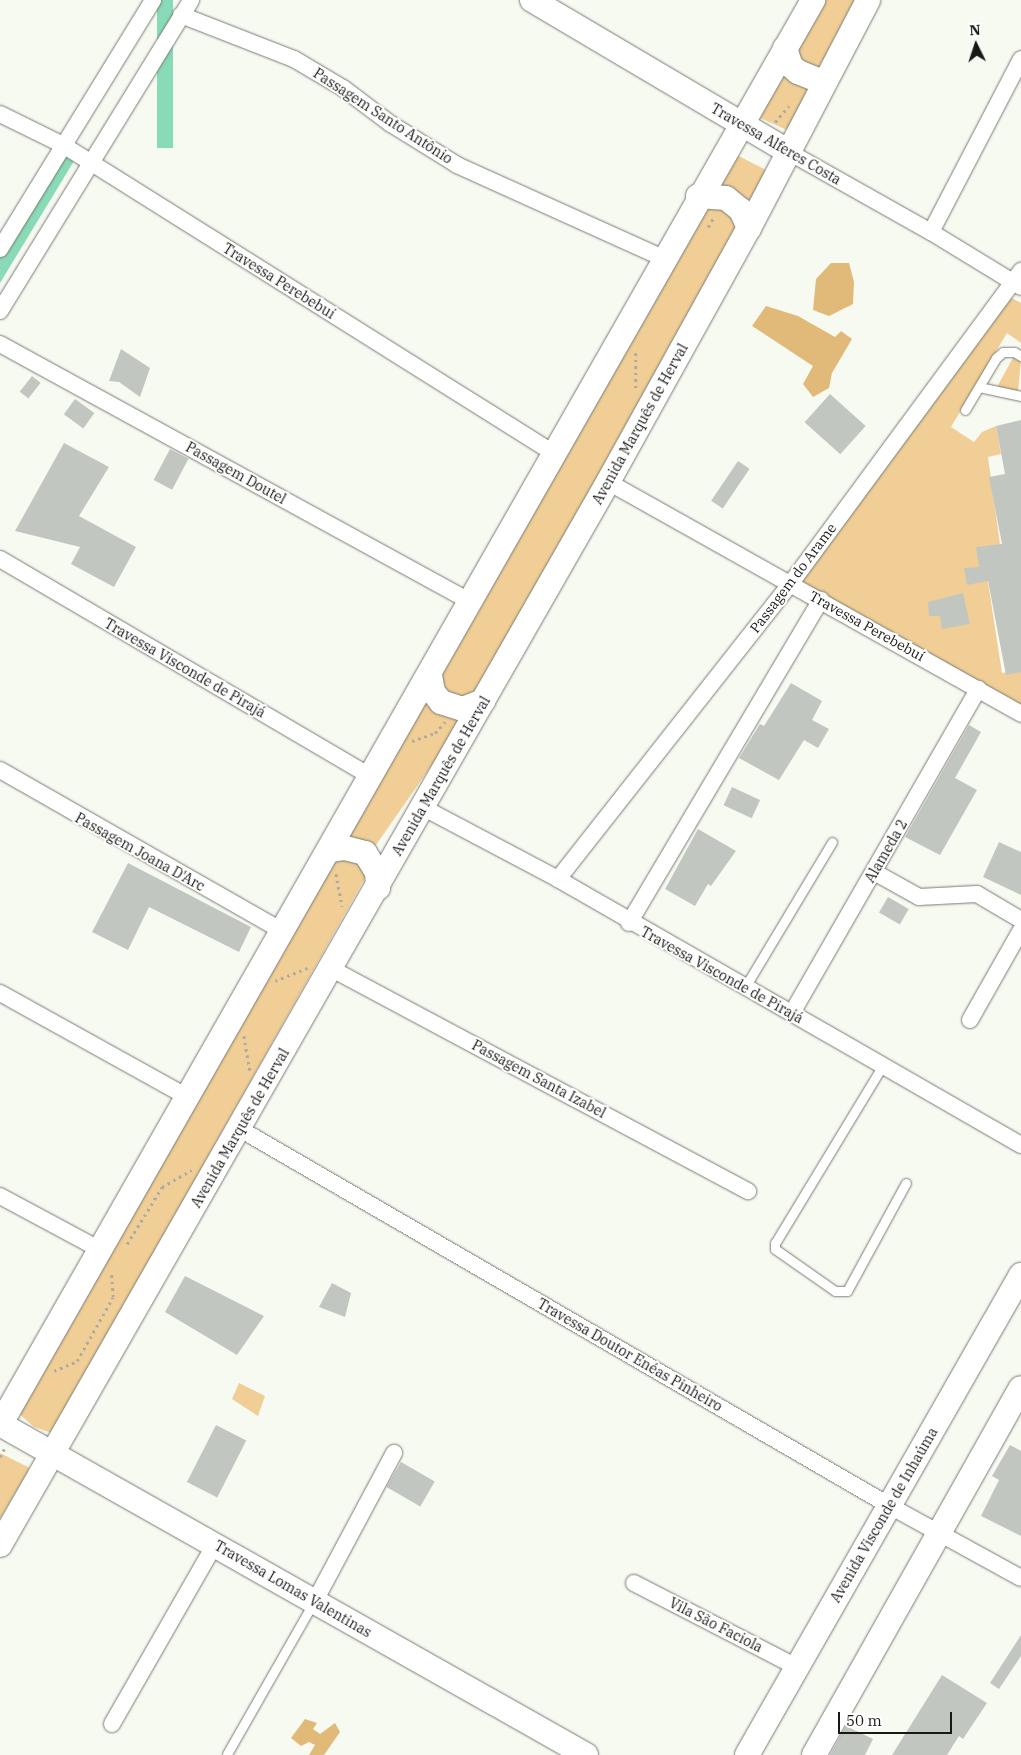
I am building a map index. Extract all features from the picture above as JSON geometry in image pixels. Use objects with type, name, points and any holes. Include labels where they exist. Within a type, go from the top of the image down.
[{"type":"main road","name":"Travessa Alferes Costa","points":[[532,0],[787,151]]},
{"type":"main road","points":[[333,861],[371,777],[665,259],[698,196],[812,0]]},
{"type":"main road","name":"Avenida Marquês de Herval","points":[[0,1545],[240,1129],[319,968],[378,888],[608,482],[749,228],[787,151],[815,79],[868,0]]},
{"type":"main road","points":[[785,48],[791,66],[815,79]]},
{"type":"main road","points":[[698,196],[726,198],[741,210],[749,228]]},
{"type":"main road","points":[[430,675],[433,692],[441,702],[456,710],[470,708],[483,701]]},
{"type":"main road","points":[[3,1426],[107,1256],[186,1096],[282,931],[333,861],[345,848],[365,853],[377,872],[378,888]]},
{"type":"main road","name":"Avenida Visconde de Inhaúma","points":[[747,1755],[1021,1275]]},
{"type":"main road","points":[[814,1755],[1021,1388]]},
{"type":"main road","name":"Travessa Lomas Valentinas","points":[[3,1426],[54,1452],[586,1755]]},
{"type":"street","points":[[0,250],[153,0]]},
{"type":"street","points":[[0,311],[89,162],[191,0]]},
{"type":"street","name":"Passagem Santo Antônio","points":[[181,15],[294,59],[343,88],[391,124],[457,165],[665,259]]},
{"type":"street","points":[[931,232],[1021,59]]},
{"type":"street","name":"Travessa Perebebuí","points":[[0,114],[63,145],[555,454]]},
{"type":"street","name":"Travessa Alferes Costa","points":[[787,151],[1018,280]]},
{"type":"street","name":"Passagem do Arame","points":[[558,879],[790,583],[1018,280]]},
{"type":"street","name":"Passagem Doutel","points":[[0,344],[471,602]]},
{"type":"street","name":"Travessa Perebebuí","points":[[608,482],[1021,714]]},
{"type":"street","name":"Travessa Visconde de Pirajá","points":[[0,559],[371,777]]},
{"type":"street","points":[[629,923],[821,600]]},
{"type":"street","name":"Alameda 2","points":[[792,1013],[978,689]]},
{"type":"street","name":"Passagem Joana D'Arc","points":[[0,770],[282,931]]},
{"type":"street","name":"Travessa Visconde de Pirajá","points":[[422,808],[558,879],[629,923],[792,1013],[1021,1145]]},
{"type":"street","points":[[874,872],[919,897],[977,894],[1021,920]]},
{"type":"street","points":[[970,1020],[1021,930]]},
{"type":"street","name":"Passagem Santa Izabel","points":[[319,968],[748,1191]]},
{"type":"street","points":[[0,993],[186,1096]]},
{"type":"street","name":"Travessa Doutor Enéas Pinheiro","points":[[240,1129],[890,1506],[1021,1578]]},
{"type":"street","points":[[0,1196],[107,1256]]},
{"type":"street","points":[[315,1601],[394,1453]]},
{"type":"street","points":[[112,1724],[215,1544]]},
{"type":"street","name":"Vila São Faciola","points":[[634,1583],[797,1667]]},
{"type":"lane","points":[[965,410],[1002,352],[1014,352],[1021,356]]},
{"type":"lane","points":[[979,387],[1021,396]]},
{"type":"lane","points":[[745,987],[832,842]]},
{"type":"lane","points":[[883,1065],[775,1243],[775,1250],[836,1291],[847,1291],[906,1182]]},
{"type":"lane","points":[[227,1754],[315,1601]]},
{"type":"path","points":[[762,137],[815,79]]},
{"type":"path","points":[[706,230],[726,198]]},
{"type":"path","points":[[636,392],[634,356],[639,348]]},
{"type":"path","points":[[404,744],[435,732],[456,710]]},
{"type":"path","points":[[333,861],[343,910]]},
{"type":"path","points":[[269,983],[319,968]]},
{"type":"path","points":[[243,1033],[250,1070],[245,1078]]},
{"type":"path","points":[[126,1246],[162,1187],[192,1170],[197,1162]]},
{"type":"path","points":[[50,1378],[55,1370],[77,1361],[113,1296],[111,1271],[107,1256]]},
{"type":"path","points":[[0,1457],[3,1426]]},
{"type":"shaded area","points":[[157,0],[173,0],[173,148],[157,148]]},
{"type":"shaded area","points":[[817,0],[861,0],[819,75],[789,48]]},
{"type":"shaded area","points":[[784,58],[815,80],[787,130],[754,115]]},
{"type":"shaded area","points":[[733,153],[768,171],[749,214],[707,193]]},
{"type":"shaded area","points":[[63,156],[74,161],[0,283],[0,257]]},
{"type":"shaded area","points":[[706,203],[730,208],[741,230],[476,700],[441,694],[438,670]]},
{"type":"shaded area","points":[[831,263],[849,263],[854,282],[853,304],[829,316],[813,310],[816,279]]},
{"type":"shaded area","points":[[1006,295],[1021,303],[1021,343],[1007,333],[951,427],[974,442],[982,432],[996,426],[1001,454],[988,457],[1004,573],[987,576],[1002,673],[1021,670],[1021,707],[796,581]]},
{"type":"shaded area","points":[[766,306],[798,316],[835,337],[841,331],[852,339],[832,373],[829,388],[813,397],[803,384],[813,366],[752,326]]},
{"type":"shaded area","points":[[1014,356],[1021,360],[1018,392],[997,387]]},
{"type":"shaded area","points":[[427,690],[466,717],[362,864],[324,837]]},
{"type":"shaded area","points":[[361,859],[368,873],[52,1433],[34,1427],[15,1410],[330,861]]},
{"type":"shaded area","points":[[239,1383],[265,1396],[258,1416],[232,1399]]},
{"type":"shaded area","points":[[0,1453],[30,1468],[0,1519]]},
{"type":"shaded area","points":[[305,1719],[317,1723],[313,1729],[320,1734],[335,1723],[340,1732],[324,1755],[309,1755],[315,1745],[309,1742],[301,1746],[291,1738]]},
{"type":"building","points":[[121,349],[150,368],[140,397],[119,382],[109,381]]},
{"type":"building","points":[[32,376],[41,383],[28,399],[20,392]]},
{"type":"building","points":[[830,394],[866,426],[840,454],[805,422]]},
{"type":"building","points":[[75,399],[94,413],[83,428],[64,414]]},
{"type":"building","points":[[1021,420],[1021,672],[1006,675],[988,581],[967,585],[964,568],[979,567],[976,547],[1002,544],[989,477],[1005,474],[996,426]]},
{"type":"building","points":[[64,443],[109,467],[79,516],[136,547],[114,587],[71,564],[80,547],[15,531]]},
{"type":"building","points":[[170,449],[189,459],[172,490],[154,480]]},
{"type":"building","points":[[738,461],[750,469],[723,509],[711,501]]},
{"type":"building","points":[[963,593],[970,624],[942,629],[940,616],[929,616],[928,602]]},
{"type":"building","points":[[791,683],[822,701],[812,720],[829,729],[818,748],[804,740],[779,780],[739,758],[760,724],[764,726]]},
{"type":"building","points":[[969,725],[981,732],[955,778],[977,790],[940,855],[905,837]]},
{"type":"building","points":[[732,787],[760,800],[752,818],[724,805]]},
{"type":"building","points":[[698,829],[736,851],[711,886],[708,884],[695,906],[665,889]]},
{"type":"building","points":[[999,842],[1021,852],[1021,895],[983,877]]},
{"type":"building","points":[[128,863],[251,927],[239,952],[149,907],[128,950],[92,932]]},
{"type":"building","points":[[888,897],[909,909],[900,925],[879,913]]},
{"type":"building","points":[[185,1276],[264,1316],[237,1355],[165,1312]]},
{"type":"building","points":[[332,1283],[351,1293],[345,1317],[319,1307]]},
{"type":"building","points":[[216,1425],[246,1440],[217,1497],[187,1482]]},
{"type":"building","points":[[1010,1445],[1021,1451],[1021,1536],[981,1516],[999,1480],[992,1476]]},
{"type":"building","points":[[401,1462],[435,1482],[420,1507],[386,1487]]},
{"type":"building","points":[[1021,1635],[1021,1656],[999,1689],[990,1683]]},
{"type":"building","points":[[942,1675],[987,1703],[963,1739],[959,1736],[947,1755],[892,1755]]},
{"type":"building","points":[[846,1726],[873,1739],[865,1755],[830,1755]]}]
